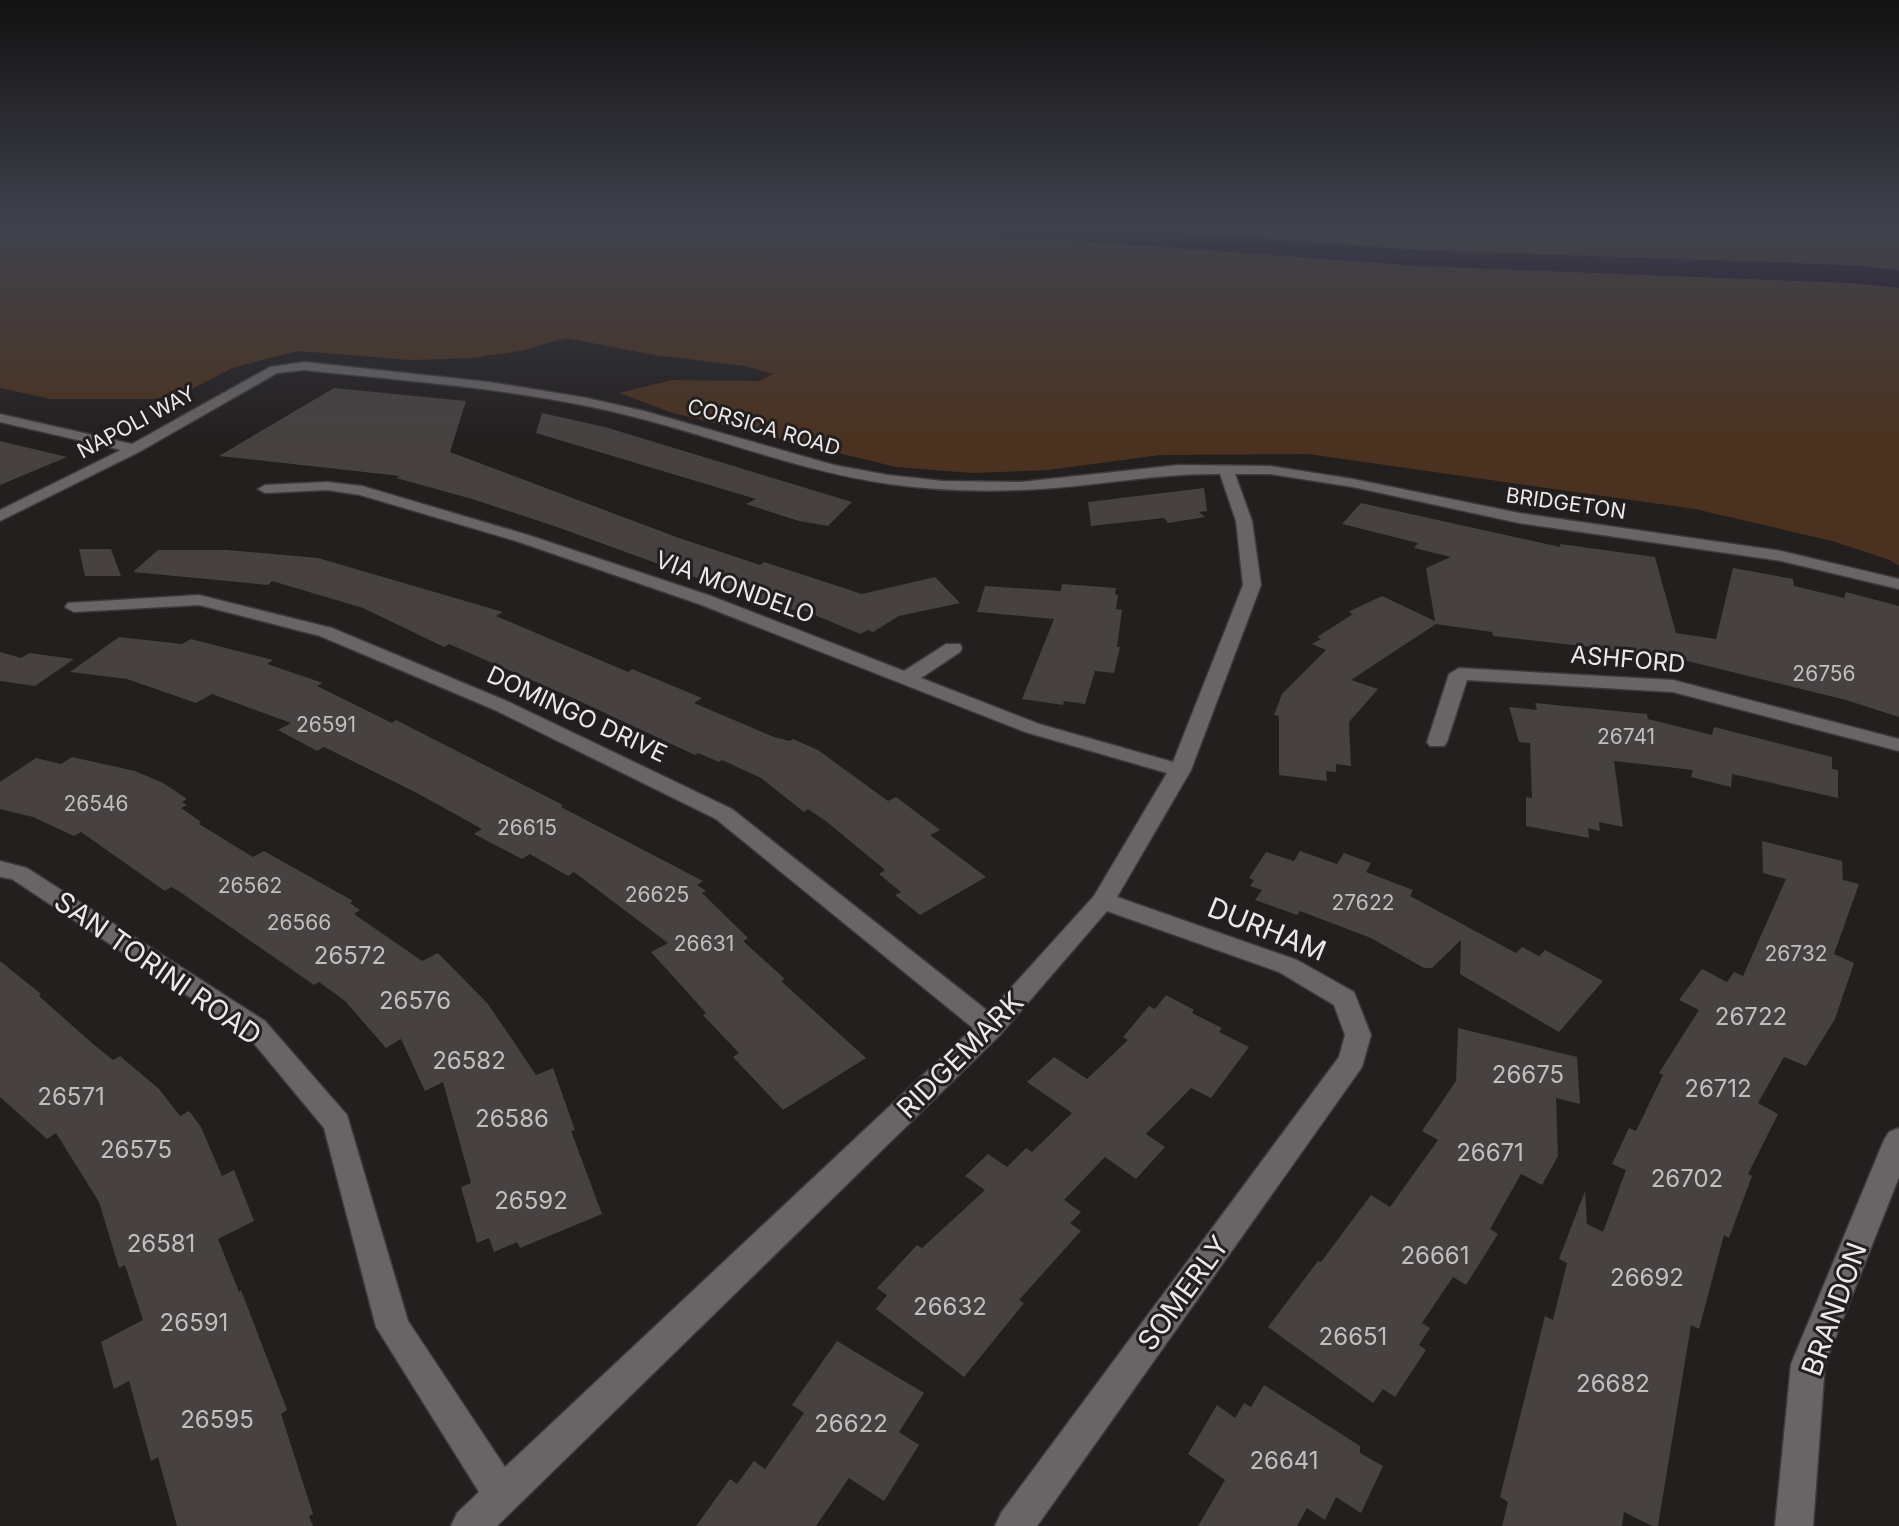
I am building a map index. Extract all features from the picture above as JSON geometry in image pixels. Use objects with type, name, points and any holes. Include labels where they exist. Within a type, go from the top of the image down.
[{"type":"street","name":"NAPOLI WAY","points":[[0,516],[134,449],[274,370],[293,366]]},
{"type":"street","name":"CORSICA ROAD","points":[[293,366],[489,386],[587,402],[639,414],[832,470],[902,481],[943,485],[1021,486],[1179,469],[1226,469]]},
{"type":"street","points":[[0,418],[134,449]]},
{"type":"street","name":"BRIDGETON","points":[[1226,469],[1270,470],[1353,483],[1519,518],[1781,556],[1899,584]]},
{"type":"street","name":"RIDGEMARK","points":[[470,1526],[991,1028],[1103,901],[1180,770],[1252,585],[1244,521],[1226,469]]},
{"type":"street","name":"VIA MONDELO","points":[[265,489],[327,486],[362,491],[522,538],[705,600],[1032,727],[1131,758],[1180,770]]},
{"type":"street","name":"DOMINGO DRIVE","points":[[74,607],[199,600],[326,632],[502,706],[724,814],[991,1028]]},
{"type":"street","points":[[907,678],[953,648]]},
{"type":"street","name":"ASHFORD","points":[[1437,742],[1459,674],[1673,686],[1899,745]]},
{"type":"street","name":"SAN TORINI ROAD","points":[[0,869],[19,873],[256,1028],[337,1123],[393,1326],[502,1495]]},
{"type":"street","name":"DURHAM","points":[[1103,901],[1288,965],[1345,999],[1358,1035],[1352,1060]]},
{"type":"street","name":"SOMERLY","points":[[1014,1526],[1352,1060]]},
{"type":"street","name":"BRANDON","points":[[1794,1526],[1808,1364],[1899,1140]]},
{"type":"shaded area","points":[[0,298],[1899,298],[1899,566],[1890,560],[1832,541],[1695,509],[1308,454],[1160,455],[1048,470],[973,473],[896,467],[673,413],[619,393],[672,380],[760,381],[773,374],[745,366],[654,355],[566,338],[520,351],[472,358],[411,360],[298,351],[232,368],[188,391],[154,399],[50,399],[0,388]]},
{"type":"building","points":[[334,388],[466,401],[450,452],[679,538],[760,565],[764,562],[862,594],[935,577],[960,603],[899,616],[873,632],[868,630],[860,634],[803,610],[801,612],[741,594],[557,527],[396,478],[400,476],[219,456]]},
{"type":"building","points":[[542,413],[605,427],[852,502],[828,526],[799,521],[746,504],[756,499],[536,433]]},
{"type":"building","points":[[0,441],[67,457],[0,485]]},
{"type":"building","points":[[1204,488],[1207,511],[1199,512],[1205,517],[1168,523],[1164,518],[1091,526],[1088,502]]},
{"type":"building","points":[[1361,503],[1560,547],[1560,544],[1655,557],[1676,633],[1716,639],[1733,568],[1793,579],[1794,586],[1844,598],[1846,592],[1899,606],[1899,717],[1846,700],[1675,658],[1676,662],[1591,647],[1493,636],[1492,632],[1436,624],[1351,680],[1378,689],[1349,722],[1351,766],[1336,764],[1336,772],[1326,771],[1327,781],[1279,775],[1279,716],[1274,715],[1282,694],[1326,650],[1312,644],[1321,639],[1317,637],[1353,614],[1348,612],[1382,596],[1435,621],[1426,568],[1451,557],[1414,548],[1418,543],[1342,524]]},
{"type":"building","points":[[79,549],[111,549],[121,576],[85,576]]},
{"type":"building","points":[[158,550],[227,550],[318,558],[503,612],[496,616],[628,672],[632,669],[702,698],[694,703],[774,737],[790,741],[793,739],[818,750],[888,801],[896,797],[940,830],[930,835],[986,877],[920,915],[895,895],[901,892],[879,874],[885,870],[827,822],[808,809],[804,812],[761,778],[722,760],[719,762],[698,753],[695,755],[449,644],[444,647],[363,608],[272,581],[268,585],[133,572]]},
{"type":"building","points":[[1062,584],[1116,588],[1116,609],[1122,610],[1117,647],[1120,647],[1114,673],[1095,671],[1085,704],[1064,701],[1063,705],[1022,699],[1054,619],[977,612],[985,586],[1061,591]]},
{"type":"building","points":[[119,637],[182,644],[191,639],[273,660],[267,664],[323,683],[317,686],[392,723],[396,720],[563,805],[561,807],[703,881],[697,885],[706,891],[702,893],[748,938],[743,941],[785,979],[781,981],[866,1058],[783,1110],[733,1057],[739,1053],[703,1015],[706,1013],[651,952],[668,943],[574,872],[568,876],[530,854],[522,859],[474,834],[482,829],[417,793],[324,747],[317,751],[278,730],[291,723],[212,694],[196,703],[127,679],[70,672]]},
{"type":"building","points":[[0,652],[21,658],[29,653],[74,659],[35,686],[0,681]]},
{"type":"building","points":[[1535,703],[1647,714],[1648,719],[1712,735],[1714,727],[1832,757],[1832,769],[1838,770],[1838,798],[1732,774],[1731,787],[1691,777],[1693,770],[1614,761],[1623,827],[1599,822],[1600,831],[1588,828],[1589,838],[1526,826],[1526,797],[1532,798],[1530,743],[1519,742],[1509,707],[1537,710]]},
{"type":"building","points":[[72,757],[135,771],[163,783],[187,799],[182,802],[187,805],[181,808],[201,822],[199,824],[253,857],[264,851],[353,901],[350,903],[360,910],[354,914],[422,961],[438,953],[488,1004],[536,1075],[553,1068],[575,1130],[571,1131],[602,1214],[520,1248],[517,1242],[494,1252],[489,1238],[477,1243],[461,1187],[471,1183],[443,1082],[425,1091],[401,1039],[386,1048],[345,1001],[319,982],[314,985],[180,892],[171,887],[165,891],[81,832],[74,836],[33,817],[0,809],[0,782],[36,758],[61,764]]},
{"type":"building","points":[[1762,841],[1842,861],[1843,880],[1859,884],[1834,954],[1854,963],[1835,1019],[1806,1066],[1784,1057],[1758,1103],[1778,1114],[1748,1174],[1752,1176],[1729,1238],[1724,1235],[1699,1329],[1691,1325],[1658,1526],[1652,1526],[1624,1512],[1622,1526],[1502,1526],[1508,1502],[1500,1497],[1545,1316],[1553,1320],[1567,1263],[1559,1259],[1585,1191],[1587,1224],[1603,1232],[1626,1170],[1612,1164],[1629,1128],[1636,1131],[1663,1075],[1659,1073],[1699,1010],[1679,1000],[1702,969],[1727,982],[1734,972],[1743,976],[1786,879],[1763,873]]},
{"type":"building","points":[[1300,851],[1337,864],[1344,853],[1371,863],[1366,872],[1413,890],[1410,896],[1516,953],[1522,947],[1539,956],[1545,950],[1603,981],[1559,1032],[1460,974],[1461,940],[1432,968],[1424,968],[1371,938],[1300,911],[1297,915],[1255,900],[1262,890],[1250,886],[1254,880],[1249,878],[1266,852],[1294,861]]},
{"type":"building","points":[[0,961],[41,994],[39,996],[93,1044],[113,1060],[120,1056],[159,1089],[180,1116],[189,1111],[201,1127],[222,1176],[234,1170],[254,1221],[218,1239],[239,1292],[241,1290],[287,1410],[281,1414],[313,1514],[309,1516],[313,1526],[177,1526],[158,1457],[151,1461],[129,1381],[114,1389],[101,1342],[143,1320],[125,1265],[119,1268],[99,1202],[56,1133],[47,1139],[0,1097]]},
{"type":"building","points":[[1166,995],[1194,1010],[1192,1013],[1222,1028],[1219,1032],[1249,1047],[1211,1098],[1191,1088],[1146,1134],[1165,1147],[1136,1179],[1105,1157],[1064,1200],[1081,1212],[1070,1223],[1081,1231],[1019,1300],[1024,1303],[964,1377],[876,1309],[887,1295],[877,1288],[917,1245],[922,1248],[985,1190],[965,1176],[988,1154],[1007,1167],[1026,1148],[1032,1152],[1072,1113],[1027,1082],[1054,1057],[1087,1079],[1128,1040],[1123,1037],[1149,1006],[1155,1009]]},
{"type":"building","points":[[1458,1028],[1577,1057],[1580,1104],[1556,1098],[1558,1156],[1542,1185],[1521,1174],[1490,1229],[1498,1234],[1466,1285],[1453,1277],[1422,1323],[1430,1328],[1419,1345],[1426,1350],[1395,1397],[1383,1389],[1373,1403],[1268,1327],[1371,1195],[1390,1207],[1438,1140],[1422,1131],[1456,1081]]},
{"type":"building","points":[[837,1341],[924,1393],[899,1432],[919,1445],[884,1501],[849,1478],[816,1526],[696,1526],[730,1479],[737,1484],[754,1461],[765,1469],[804,1413],[792,1405]]},
{"type":"building","points":[[1264,1385],[1360,1446],[1360,1453],[1383,1466],[1361,1513],[1336,1497],[1325,1520],[1307,1508],[1297,1526],[1198,1526],[1225,1480],[1188,1454],[1217,1405],[1235,1418],[1244,1403],[1251,1407]]}]
